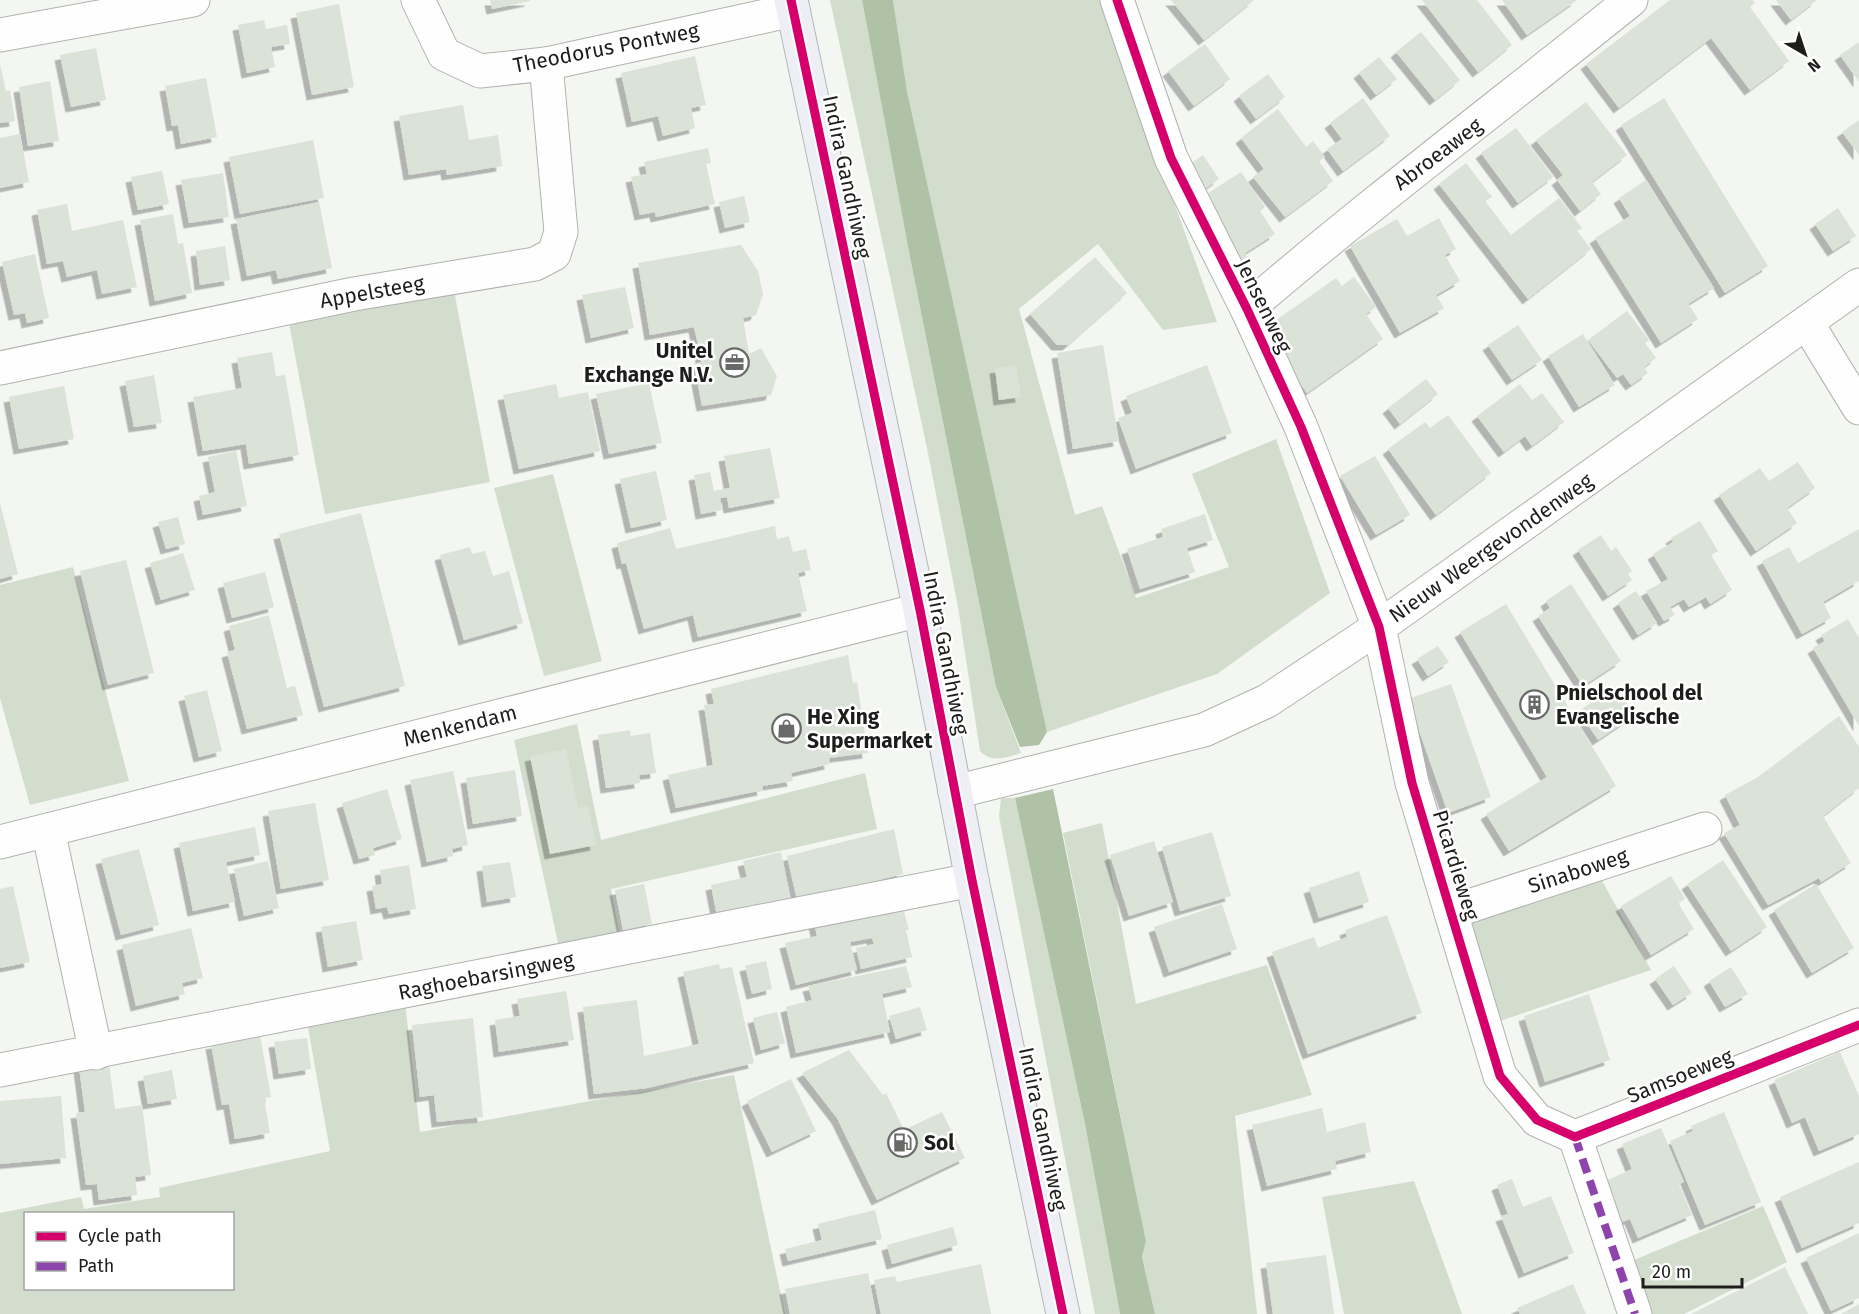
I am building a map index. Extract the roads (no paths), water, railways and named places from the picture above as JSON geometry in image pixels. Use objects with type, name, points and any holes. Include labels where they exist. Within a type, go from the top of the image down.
[{"type":"main road","name":"Indira Gandhiweg","points":[[792,5],[920,610],[972,880],[1063,1314]]},
{"type":"street","points":[[0,35],[192,0]]},
{"type":"street","name":"Theodorus Pontweg","points":[[418,0],[444,54],[480,71],[546,64],[792,5]]},
{"type":"street","name":"Jensenweg","points":[[1117,0],[1171,158],[1247,309],[1300,427],[1380,627]]},
{"type":"street","name":"Abroeaweg","points":[[1247,309],[1381,197],[1512,97],[1631,0]]},
{"type":"street","name":"Appelsteeg","points":[[0,368],[354,294],[535,264],[554,254],[561,232],[546,64]]},
{"type":"street","name":"Nieuw Weergevondenweg","points":[[955,792],[1204,730],[1267,701],[1380,627],[1859,285]]},
{"type":"street","points":[[1807,323],[1859,408]]},
{"type":"street","name":"Menkendam","points":[[0,842],[920,610]]},
{"type":"street","name":"Picardieweg","points":[[1380,627],[1412,783],[1500,1076],[1537,1120],[1575,1137]]},
{"type":"street","points":[[48,830],[96,1053]]},
{"type":"street","name":"Sinaboweg","points":[[1451,912],[1705,830]]},
{"type":"street","name":"Raghoebarsingweg","points":[[0,1070],[972,880]]},
{"type":"street","name":"Samsoeweg","points":[[1575,1137],[1859,1026]]},
{"type":"street","points":[[1575,1137],[1635,1314]]},
{"type":"place","name":"Unitel Exchange N.V.","points":[[734,363]]},
{"type":"place","name":"Pnielschool del Evangelische","points":[[1535,705]]},
{"type":"place","name":"He Xing Supermarket","points":[[786,729]]},
{"type":"place","name":"Sol","points":[[903,1143]]}]
